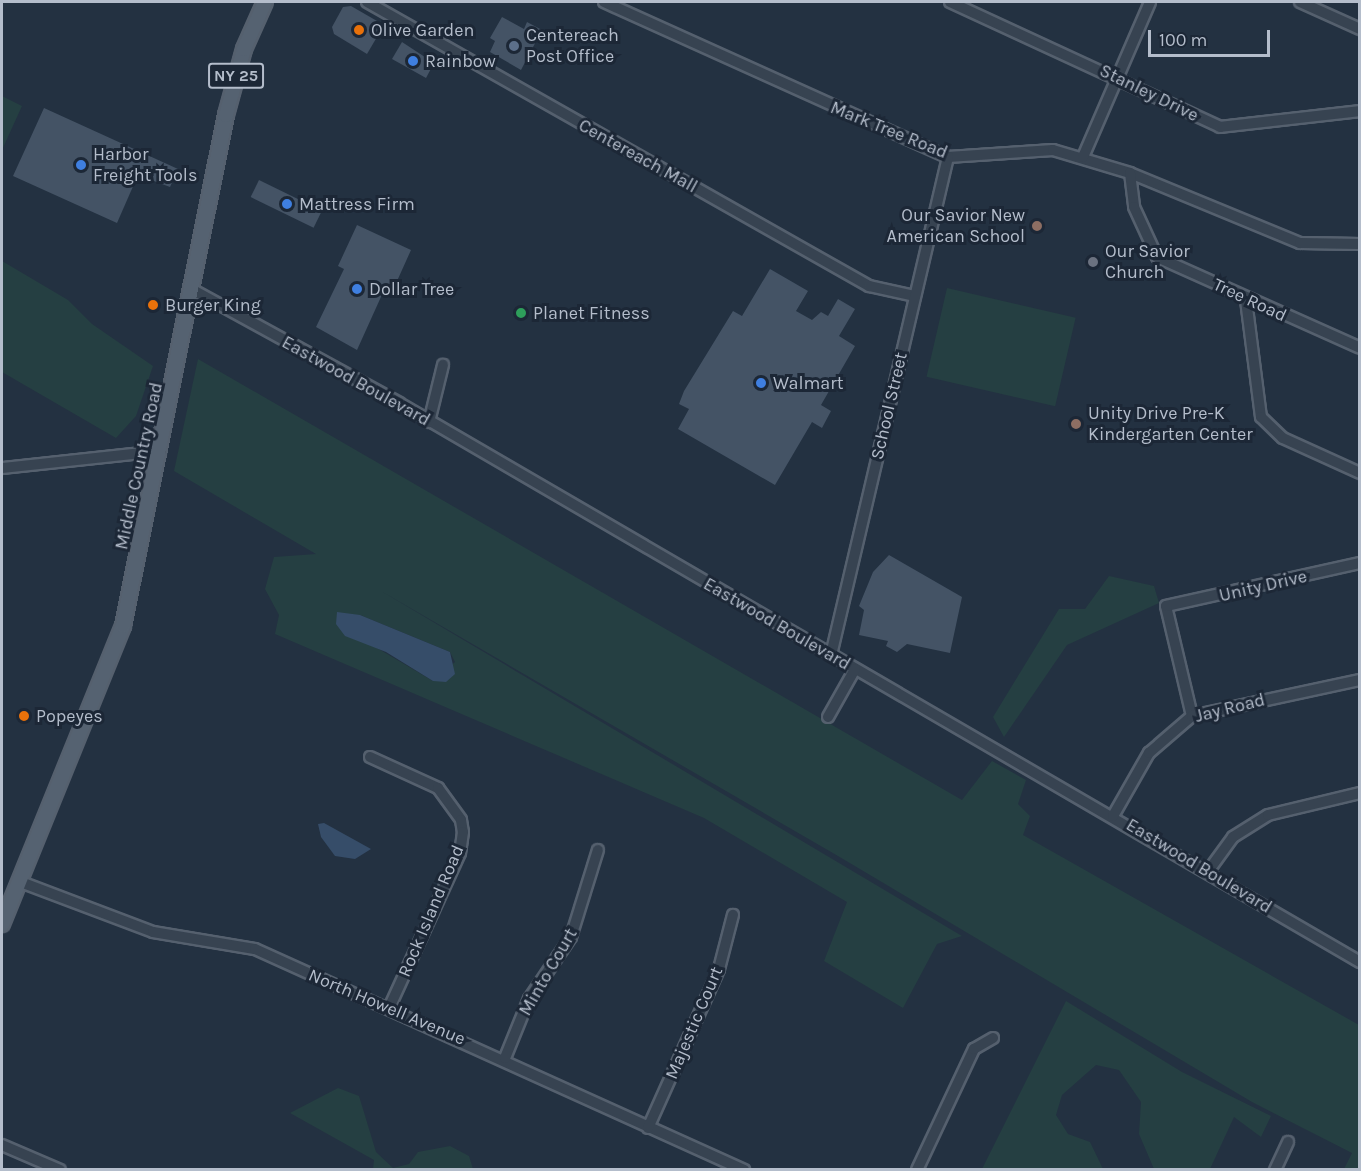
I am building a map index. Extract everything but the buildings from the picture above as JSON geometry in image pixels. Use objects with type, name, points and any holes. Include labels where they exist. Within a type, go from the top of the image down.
[{"type":"main road","name":"Middle Country Road","points":[[2,924],[123,626],[193,290],[226,115],[244,49],[265,2]]},
{"type":"street","name":"Centereach Mall","points":[[367,2],[869,286],[915,296]]},
{"type":"street","name":"Mark Tree Road","points":[[604,2],[948,157],[1053,150],[1083,157],[1130,173],[1300,243],[1359,244]]},
{"type":"street","name":"Stanley Drive","points":[[950,2],[1220,127],[1359,111]]},
{"type":"street","points":[[1083,157],[1150,2]]},
{"type":"street","points":[[1300,2],[1359,29]]},
{"type":"street","name":"School Street","points":[[831,655],[948,157]]},
{"type":"street","name":"Tree Road","points":[[1130,173],[1134,207],[1157,257],[1246,300],[1359,348]]},
{"type":"street","name":"Eastwood Boulevard","points":[[193,290],[429,422],[855,669],[1209,870],[1359,962]]},
{"type":"street","points":[[1246,300],[1261,417],[1283,438],[1359,473]]},
{"type":"street","points":[[429,422],[443,365]]},
{"type":"street","points":[[2,468],[160,450]]},
{"type":"street","name":"Unity Drive","points":[[1192,716],[1166,606],[1359,563]]},
{"type":"street","points":[[828,717],[855,669]]},
{"type":"street","name":"Jay Road","points":[[1113,816],[1149,753],[1192,716],[1359,680]]},
{"type":"street","name":"Rock Island Road","points":[[370,757],[438,788],[461,820],[463,832],[460,853],[390,1006]]},
{"type":"street","points":[[1209,870],[1233,837],[1268,815],[1359,793]]},
{"type":"street","name":"Minto Court","points":[[505,1058],[529,999],[571,938],[598,850]]},
{"type":"street","name":"North Howell Avenue","points":[[18,881],[153,932],[255,949],[390,1006],[505,1058],[648,1128],[744,1170]]},
{"type":"street","name":"Majestic Court","points":[[648,1128],[719,969],[734,915]]},
{"type":"street","points":[[917,1170],[974,1049],[993,1038]]},
{"type":"street","points":[[1275,1170],[1288,1142]]},
{"type":"street","points":[[2,1145],[60,1170]]},
{"type":"green space","points":[[2,96],[22,106],[2,150]]},
{"type":"green space","points":[[2,261],[68,300],[92,324],[153,366],[136,416],[116,438],[2,372]]},
{"type":"green space","points":[[947,288],[1076,318],[1055,406],[927,377]]},
{"type":"green space","points":[[198,359],[962,800],[992,761],[1026,780],[1018,804],[1030,816],[1023,835],[1359,1025],[1359,1169],[1344,1169],[1352,1153],[1252,1102],[838,856],[381,591],[962,936],[937,944],[903,1008],[824,961],[847,902],[704,818],[275,634],[279,615],[265,589],[274,557],[316,554],[174,471]],"holes":[[[360,615],[450,652],[455,662],[433,681],[377,648]]]},
{"type":"green space","points":[[1109,576],[1154,586],[1159,603],[1067,645],[1004,737],[993,717],[1059,609],[1085,609]]},
{"type":"green space","points":[[1066,1001],[1182,1072],[1271,1116],[1261,1137],[1234,1117],[1210,1169],[1154,1169],[1139,1134],[1141,1102],[1119,1070],[1096,1065],[1062,1095],[1056,1115],[1068,1134],[1090,1142],[1103,1169],[982,1169]]},
{"type":"green space","points":[[338,1088],[359,1096],[376,1152],[393,1168],[409,1164],[418,1152],[450,1146],[469,1156],[473,1169],[373,1169],[374,1160],[290,1113]]},
{"type":"water","points":[[337,612],[360,615],[450,652],[455,674],[446,682],[433,681],[386,652],[345,636],[336,624]]},
{"type":"water","points":[[324,823],[371,849],[355,859],[335,856],[321,837],[318,824]]},
{"type":"place","name":"Olive Garden","points":[[359,30]]},
{"type":"place","name":"Centereach Post Office","points":[[514,46]]},
{"type":"place","name":"Rainbow","points":[[413,61]]},
{"type":"place","name":"Harbor Freight Tools","points":[[81,165]]},
{"type":"place","name":"Mattress Firm","points":[[287,204]]},
{"type":"place","name":"Our Savior New American School","points":[[1037,226]]},
{"type":"place","name":"Our Savior Church","points":[[1093,262]]},
{"type":"place","name":"Dollar Tree","points":[[357,289]]},
{"type":"place","name":"Burger King","points":[[153,305]]},
{"type":"place","name":"Planet Fitness","points":[[521,313]]},
{"type":"place","name":"Walmart","points":[[761,383]]},
{"type":"place","name":"Unity Drive Pre-K Kindergarten Center","points":[[1076,424]]},
{"type":"place","name":"Popeyes","points":[[24,716]]}]
